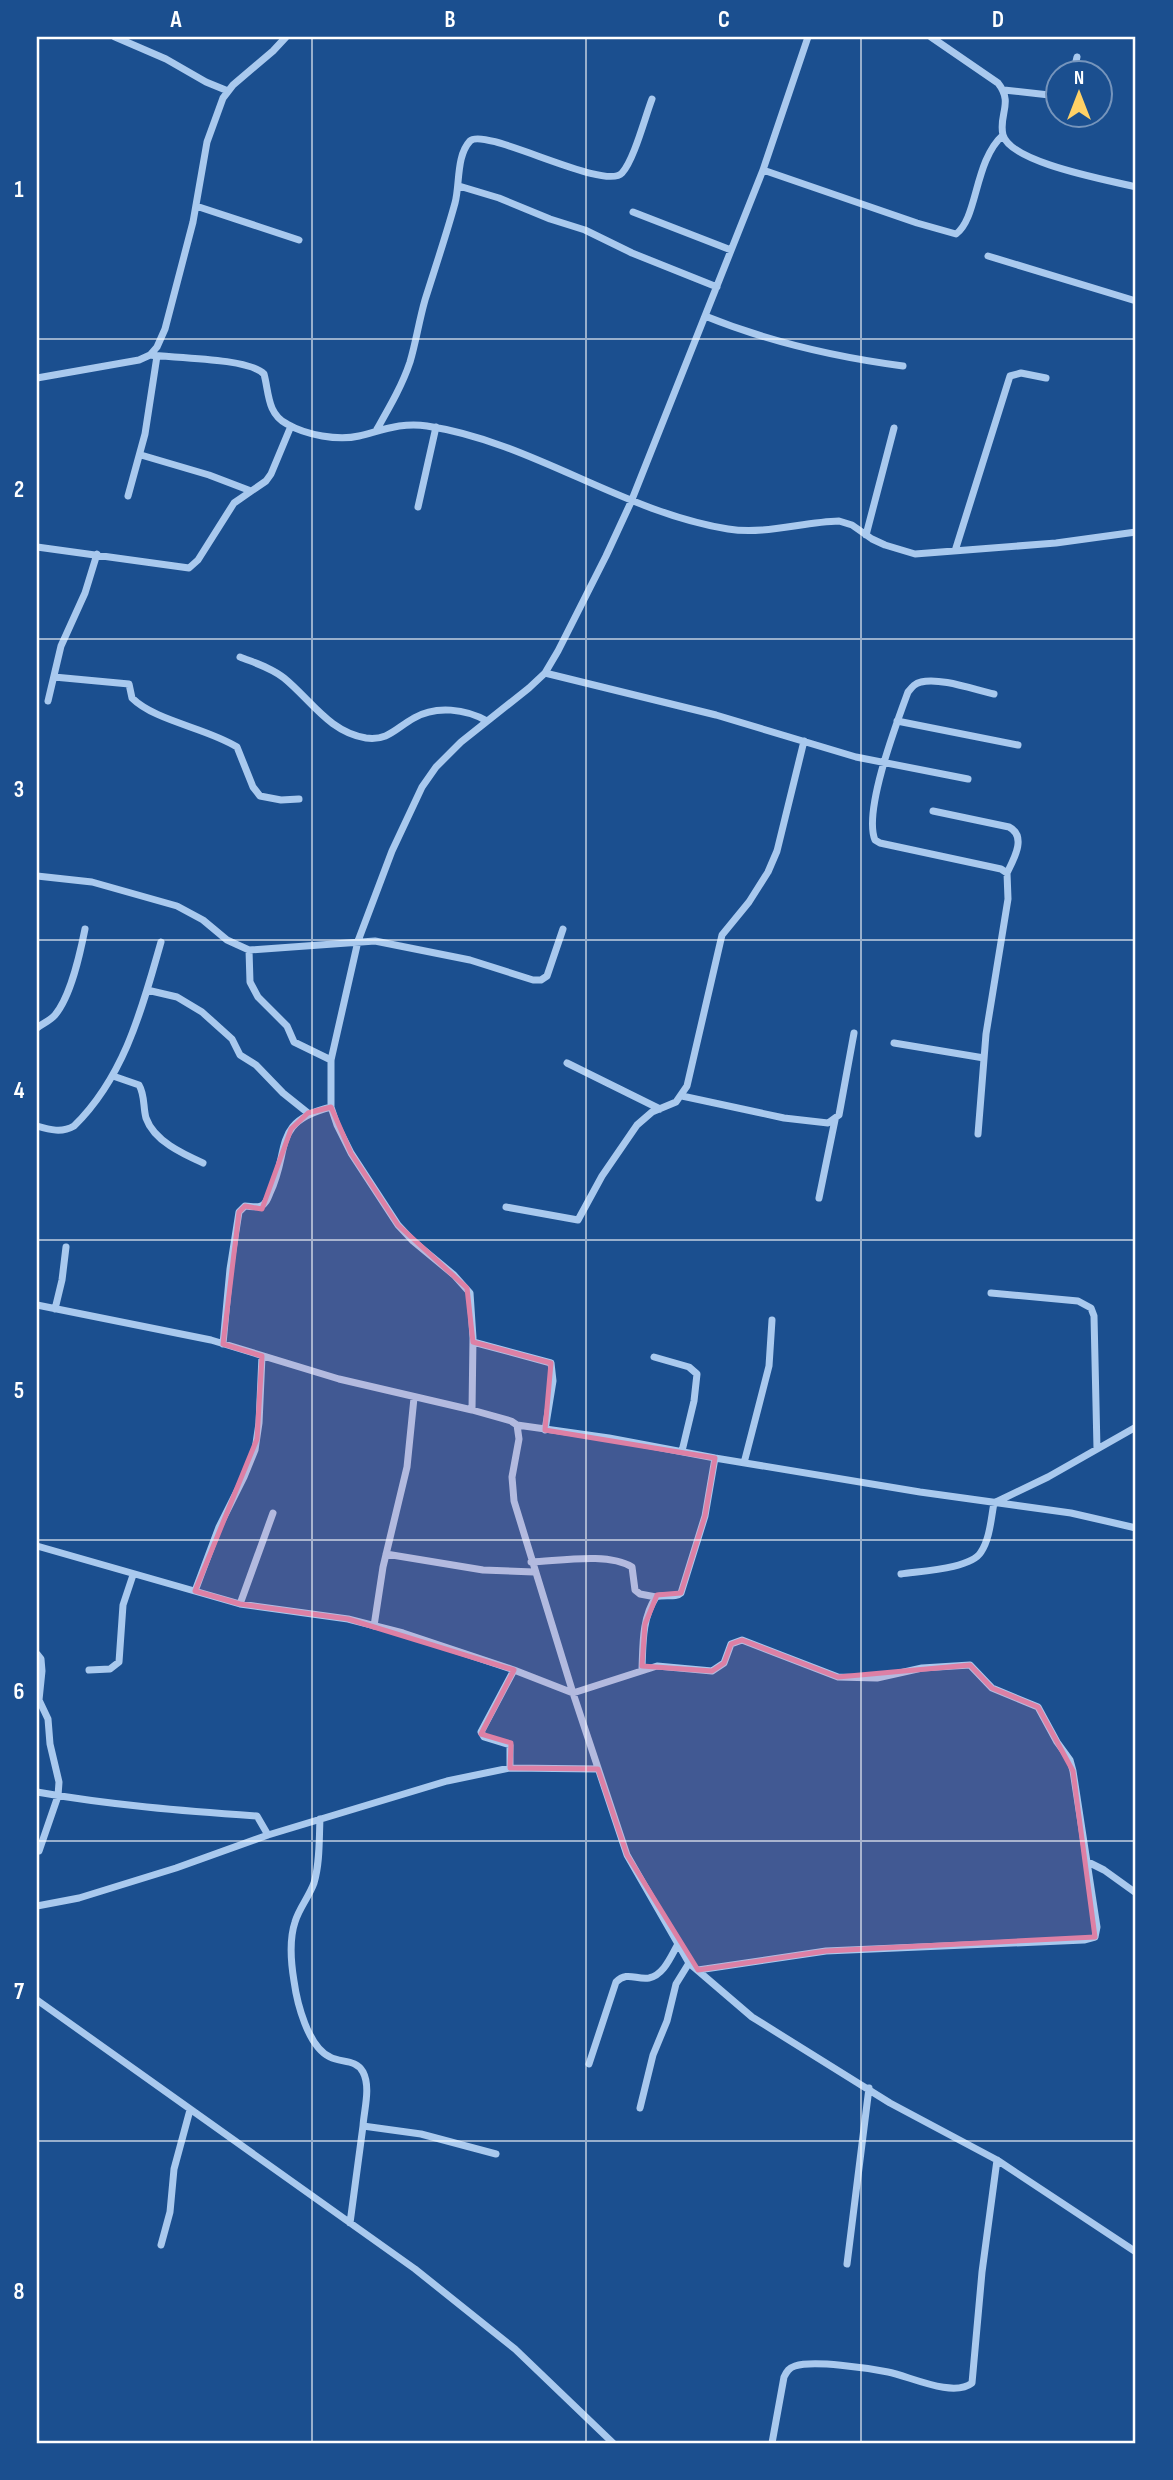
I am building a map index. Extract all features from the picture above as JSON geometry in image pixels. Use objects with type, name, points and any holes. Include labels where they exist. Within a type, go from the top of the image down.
[{"type":"street","points":[[115,37],[228,91]]},
{"type":"street","points":[[128,496],[141,455],[153,355],[165,329],[196,205],[211,128],[228,91],[286,37]]},
{"type":"street","points":[[472,1410],[472,1307],[467,1288],[398,1225],[351,1153],[331,1107],[331,1060],[358,941],[396,841],[422,787],[436,767],[461,742],[545,673],[563,642],[631,502],[763,170],[808,37]]},
{"type":"street","points":[[763,170],[917,223],[956,234],[961,231],[985,159],[1003,135],[1006,108],[1004,90],[999,83],[931,37]]},
{"type":"street","points":[[1004,90],[1044,94]]},
{"type":"street","points":[[376,430],[411,360],[424,304],[459,186],[465,149],[474,138],[489,139],[606,177],[617,177],[621,175],[631,157],[652,99]]},
{"type":"street","points":[[1003,135],[1012,149],[1023,156],[1136,187]]},
{"type":"street","points":[[459,186],[585,230],[632,253],[717,287]]},
{"type":"street","points":[[196,205],[299,240]]},
{"type":"street","points":[[633,212],[731,250]]},
{"type":"street","points":[[988,256],[1136,301]]},
{"type":"street","points":[[705,316],[740,330],[814,351],[903,366]]},
{"type":"street","points":[[37,378],[125,363],[153,355],[236,363],[264,373],[273,412],[291,426],[343,438],[399,425],[436,427],[506,448],[631,502],[728,529],[751,531],[839,521],[852,525],[885,545],[915,554],[1056,544],[1136,532]]},
{"type":"street","points":[[956,551],[1010,376],[1021,373],[1046,378]]},
{"type":"street","points":[[37,547],[189,568],[198,560],[233,503],[271,474],[291,426]]},
{"type":"street","points":[[418,508],[436,427]]},
{"type":"street","points":[[866,535],[894,428]]},
{"type":"street","points":[[141,455],[209,475],[251,491]]},
{"type":"street","points":[[48,701],[61,646],[85,593],[97,554]]},
{"type":"street","points":[[240,657],[283,676],[332,724],[363,737],[385,738],[427,712],[462,710],[487,720]]},
{"type":"street","points":[[545,673],[716,715],[883,763],[968,779]]},
{"type":"street","points":[[54,677],[129,684],[132,698],[143,706],[237,747],[253,787],[260,796],[281,800],[299,799]]},
{"type":"street","points":[[994,694],[956,685],[921,681],[913,685],[908,692],[883,763],[873,827],[875,840],[880,843],[1002,869],[1007,873]]},
{"type":"street","points":[[897,721],[1018,745]]},
{"type":"street","points":[[506,1207],[578,1220],[602,1176],[637,1125],[643,1118],[676,1102],[682,1096],[691,1073],[722,935],[749,902],[768,872],[777,850],[804,741]]},
{"type":"street","points":[[933,811],[1009,827],[1018,835],[1017,850],[1007,873],[1008,899],[994,976],[978,1134]]},
{"type":"street","points":[[37,876],[92,882],[177,906],[203,920],[227,940],[249,950],[358,941],[420,949],[494,967],[533,980],[541,980],[547,976],[563,929]]},
{"type":"street","points":[[37,1028],[53,1017],[60,1007],[76,969],[85,929]]},
{"type":"street","points":[[37,1126],[56,1131],[74,1126],[113,1076],[129,1044],[160,942]]},
{"type":"street","points":[[249,950],[250,982],[258,997],[287,1026],[294,1042],[331,1060]]},
{"type":"street","points":[[147,990],[177,997],[202,1012],[232,1039],[240,1055],[256,1065],[283,1093],[308,1113]]},
{"type":"street","points":[[820,1198],[835,1120],[841,1108],[854,1033]]},
{"type":"street","points":[[894,1043],[984,1058]]},
{"type":"street","points":[[567,1063],[660,1109]]},
{"type":"street","points":[[113,1076],[139,1085],[146,1117],[156,1134],[179,1151],[203,1163]]},
{"type":"street","points":[[682,1096],[784,1118],[820,1123],[835,1120]]},
{"type":"street","points":[[223,1344],[239,1212],[245,1206],[259,1207],[266,1202],[275,1182],[290,1129],[308,1113],[331,1107]]},
{"type":"street","points":[[55,1309],[66,1247]]},
{"type":"street","points":[[991,1293],[1078,1301],[1091,1308],[1094,1316],[1097,1449]]},
{"type":"street","points":[[37,1305],[159,1328],[414,1398],[472,1410],[517,1425],[1070,1513],[1136,1528]]},
{"type":"street","points":[[744,1463],[769,1366],[772,1320]]},
{"type":"street","points":[[473,1342],[551,1363],[553,1381],[545,1430]]},
{"type":"street","points":[[195,1591],[219,1527],[255,1450],[262,1356]]},
{"type":"street","points":[[654,1357],[689,1367],[697,1374],[694,1401],[682,1451]]},
{"type":"street","points":[[374,1626],[386,1555],[407,1467],[414,1398]]},
{"type":"street","points":[[517,1425],[519,1439],[512,1487],[518,1522],[627,1855],[689,1963],[752,2017],[890,2103],[998,2160],[1136,2252]]},
{"type":"street","points":[[901,1574],[962,1564],[975,1559],[984,1547],[994,1503],[1136,1427]]},
{"type":"street","points":[[531,1562],[591,1559],[623,1563],[630,1565],[635,1572],[635,1590],[640,1594],[656,1597],[677,1596],[681,1593],[705,1516],[715,1458]]},
{"type":"street","points":[[240,1604],[273,1513]]},
{"type":"street","points":[[37,1546],[240,1604],[348,1619],[403,1633],[573,1693],[642,1669],[667,1665],[712,1671],[724,1663],[731,1644],[737,1640],[838,1677],[877,1678],[922,1668],[970,1665],[992,1688],[1033,1704],[1043,1713],[1073,1770],[1097,1927],[1095,1937],[826,1951],[698,1970]]},
{"type":"street","points":[[386,1555],[484,1570],[534,1572]]},
{"type":"street","points":[[89,1670],[110,1669],[119,1662],[122,1605],[133,1575]]},
{"type":"street","points":[[642,1669],[645,1623],[656,1597]]},
{"type":"street","points":[[37,1654],[41,1659],[42,1671],[40,1700],[48,1719],[50,1744],[59,1776],[58,1796],[38,1851]]},
{"type":"street","points":[[509,1768],[509,1745],[484,1737],[481,1732],[514,1670]]},
{"type":"street","points":[[37,1906],[79,1898],[164,1872],[268,1835],[447,1781],[509,1768],[598,1769]]},
{"type":"street","points":[[37,1792],[169,1810],[257,1816],[268,1835]]},
{"type":"street","points":[[320,1819],[314,1882],[295,1922],[291,1944],[293,1979],[302,2015],[321,2051],[330,2057],[358,2066],[365,2076],[363,2126],[350,2223]]},
{"type":"street","points":[[1088,1862],[1136,1893]]},
{"type":"street","points":[[589,2064],[616,1982],[626,1976],[646,1978],[657,1974],[678,1944]]},
{"type":"street","points":[[640,2108],[653,2055],[667,2021],[676,1984],[689,1963]]},
{"type":"street","points":[[37,2000],[415,2269],[484,2322],[613,2443]]},
{"type":"street","points":[[847,2264],[869,2088]]},
{"type":"street","points":[[161,2245],[170,2212],[174,2169],[190,2110]]},
{"type":"street","points":[[363,2126],[421,2134],[496,2154]]},
{"type":"street","points":[[772,2443],[784,2377],[788,2370],[795,2366],[817,2364],[889,2372],[951,2389],[966,2387],[972,2383],[982,2272],[998,2160]]},
{"type":"highlighted area","points":[[331,1107],[351,1153],[398,1225],[467,1288],[473,1342],[551,1363],[545,1430],[715,1458],[705,1516],[681,1593],[657,1595],[645,1624],[642,1666],[712,1671],[724,1663],[731,1644],[742,1640],[838,1677],[970,1665],[992,1688],[1038,1707],[1073,1771],[1095,1937],[826,1951],[698,1970],[627,1855],[598,1769],[510,1768],[511,1743],[481,1734],[514,1670],[348,1619],[240,1604],[195,1591],[257,1439],[262,1356],[223,1344],[239,1212],[245,1206],[262,1209],[291,1129],[308,1113]]}]
